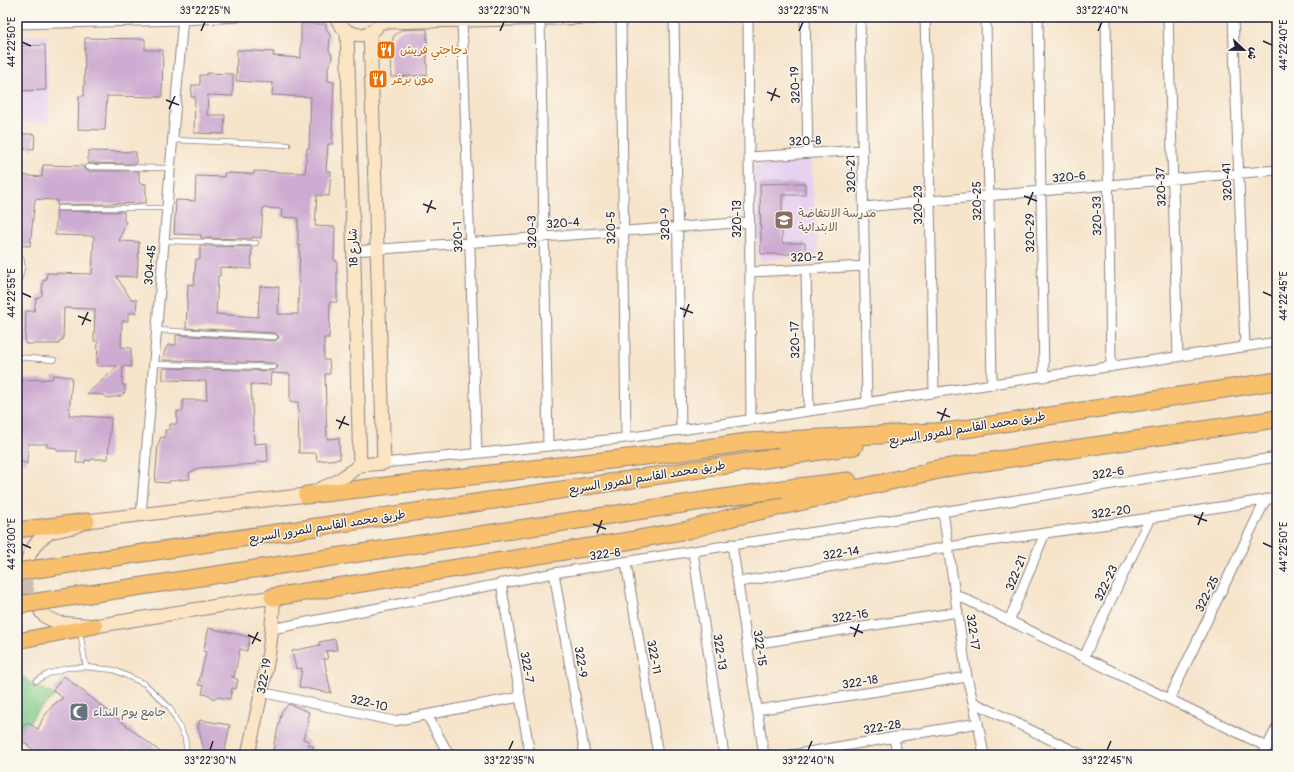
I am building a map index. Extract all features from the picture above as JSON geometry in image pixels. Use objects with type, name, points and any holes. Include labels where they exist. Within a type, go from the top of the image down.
[{"type":"highway","name":"طريق محمد القاسم للمرور السريع","points":[[22,566],[780,457],[1277,381]]},
{"type":"highway","points":[[17,605],[782,489],[943,469],[1277,419]]},
{"type":"highway","points":[[307,495],[665,454],[747,442],[951,431]]},
{"type":"highway","points":[[273,597],[622,542],[688,530],[729,518],[943,469]]},
{"type":"main road","points":[[21,528],[87,521]]},
{"type":"main road","points":[[17,640],[87,628]]},
{"type":"street","points":[[17,24],[237,17]]},
{"type":"street","points":[[336,17],[347,32],[359,35],[370,32],[378,26],[382,20],[596,17]]},
{"type":"street","name":"320-5","points":[[621,17],[626,438]]},
{"type":"street","name":"320-9","points":[[674,17],[681,430]]},
{"type":"street","name":"320-13","points":[[748,17],[751,420]]},
{"type":"street","name":"320-19","points":[[805,17],[808,153]]},
{"type":"street","name":"320-21","points":[[860,17],[867,403]]},
{"type":"street","name":"320-23","points":[[925,17],[934,393]]},
{"type":"street","name":"320-25","points":[[986,17],[992,385]]},
{"type":"street","name":"320-29","points":[[1038,17],[1044,377]]},
{"type":"street","name":"320-33","points":[[1106,17],[1111,367]]},
{"type":"street","name":"320-37","points":[[1168,17],[1178,357]]},
{"type":"street","name":"320-41","points":[[1233,17],[1244,347]]},
{"type":"street","name":"304-45","points":[[141,515],[183,18]]},
{"type":"street","name":"320-3","points":[[540,18],[548,446]]},
{"type":"street","name":"320-1","points":[[462,20],[477,453]]},
{"type":"street","name":"شارع 18","points":[[347,32],[360,465]]},
{"type":"street","name":"شارع 18","points":[[370,32],[384,463]]},
{"type":"street","name":"320-8","points":[[749,156],[862,150]]},
{"type":"street","name":"320-6","points":[[864,207],[1277,170]]},
{"type":"street","name":"320-4","points":[[354,251],[749,222]]},
{"type":"street","name":"320-2","points":[[750,272],[865,266]]},
{"type":"street","name":"320-17","points":[[806,269],[809,411]]},
{"type":"street","points":[[22,566],[38,541],[50,532],[73,527],[87,521],[307,495],[338,481],[360,465],[626,438],[1277,342]]},
{"type":"street","name":"322-6","points":[[943,512],[1277,457]]},
{"type":"street","name":"322-20","points":[[948,547],[1277,498]]},
{"type":"street","name":"322-25","points":[[1169,699],[1266,499]]},
{"type":"street","name":"322-8","points":[[272,629],[554,573],[626,563],[732,544],[943,512]]},
{"type":"street","name":"322-17","points":[[943,512],[967,677],[984,755]]},
{"type":"street","name":"322-23","points":[[1084,657],[1150,518]]},
{"type":"street","name":"322-21","points":[[1009,621],[1045,533]]},
{"type":"street","name":"322-15","points":[[732,544],[764,755]]},
{"type":"street","name":"322-14","points":[[738,582],[948,547]]},
{"type":"street","name":"322-13","points":[[693,552],[724,755]]},
{"type":"street","name":"322-11","points":[[626,563],[658,755]]},
{"type":"street","name":"322-9","points":[[554,573],[585,755]]},
{"type":"street","name":"322-7","points":[[501,584],[530,755]]},
{"type":"street","points":[[955,594],[1169,699],[1265,751],[1277,727]]},
{"type":"street","points":[[41,612],[46,617],[59,623],[87,628],[273,597]]},
{"type":"street","name":"322-19","points":[[248,755],[272,629],[273,597]]},
{"type":"street","name":"322-16","points":[[747,645],[958,612]]},
{"type":"street","name":"322-18","points":[[757,710],[967,677]]},
{"type":"street","name":"322-10","points":[[261,692],[394,721],[520,697]]},
{"type":"street","points":[[973,702],[1082,755]]},
{"type":"street","points":[[427,715],[449,755]]},
{"type":"street","name":"322-28","points":[[791,755],[978,723]]},
{"type":"street","points":[[894,737],[897,755]]},
{"type":"lane","points":[[173,140],[288,145]]},
{"type":"lane","points":[[86,167],[170,168]]},
{"type":"lane","points":[[60,208],[167,208]]},
{"type":"lane","points":[[164,241],[256,244]]},
{"type":"lane","points":[[17,254],[21,257],[23,264],[17,286]]},
{"type":"lane","points":[[157,330],[275,337]]},
{"type":"lane","points":[[17,357],[54,360]]},
{"type":"lane","points":[[154,364],[274,367]]},
{"type":"lane","points":[[86,667],[87,628]]},
{"type":"lane","points":[[36,681],[48,674],[66,668],[86,667],[114,670],[145,684],[170,708],[185,738],[187,755]]},
{"type":"shaded area","points":[[17,36],[48,36],[49,123],[17,123]]},
{"type":"shaded area","points":[[811,160],[818,254],[760,261],[758,258],[754,168],[756,165]]},
{"type":"green space","points":[[17,672],[36,687],[56,695],[38,710],[29,723],[27,722],[17,734]]},
{"type":"building","points":[[305,22],[313,24],[326,24],[326,28],[330,35],[329,50],[332,55],[331,62],[328,67],[328,81],[334,82],[332,144],[328,144],[326,171],[331,171],[329,196],[317,195],[315,226],[335,227],[334,260],[337,261],[337,302],[330,302],[329,338],[324,338],[324,360],[329,360],[330,374],[325,374],[327,439],[339,438],[340,459],[317,461],[316,453],[299,453],[298,402],[290,402],[290,374],[271,373],[270,385],[251,384],[254,444],[267,443],[268,461],[256,462],[256,464],[198,468],[189,473],[190,479],[169,481],[169,483],[155,482],[158,445],[161,437],[165,438],[165,430],[170,430],[170,424],[177,424],[177,411],[183,411],[183,400],[207,400],[206,381],[163,380],[163,368],[274,371],[278,367],[274,363],[163,360],[165,350],[168,345],[176,345],[176,335],[275,341],[279,338],[275,333],[186,328],[188,284],[194,285],[196,259],[200,259],[200,246],[252,247],[251,269],[220,267],[220,276],[218,276],[216,314],[258,317],[260,286],[279,287],[278,314],[298,314],[300,245],[298,245],[298,218],[281,217],[282,209],[263,208],[261,238],[201,238],[201,235],[174,234],[176,200],[195,201],[196,176],[224,177],[224,173],[254,174],[254,171],[305,173],[307,148],[309,148],[311,97],[272,95],[273,83],[236,81],[237,50],[274,52],[273,56],[301,58],[301,24]]},
{"type":"building","points":[[427,29],[427,75],[391,77],[390,51],[394,36],[401,30]]},
{"type":"building","points":[[85,38],[145,39],[145,50],[163,50],[162,97],[107,96],[105,130],[78,129],[79,96],[84,96]]},
{"type":"building","points":[[45,45],[46,90],[19,91],[17,46]]},
{"type":"building","points":[[207,73],[233,74],[233,96],[208,95],[207,115],[225,115],[224,134],[194,133],[195,97],[191,97],[192,85],[200,85],[200,75],[207,75]]},
{"type":"building","points":[[17,134],[35,134],[34,149],[17,148]]},
{"type":"building","points":[[88,151],[136,152],[136,164],[88,163]]},
{"type":"building","points":[[43,165],[83,166],[87,171],[139,171],[139,183],[146,184],[146,203],[57,205],[57,200],[35,199],[30,246],[17,245],[17,175],[42,177]]},
{"type":"building","points":[[805,183],[805,195],[782,195],[782,243],[805,243],[805,254],[761,254],[760,184]]},
{"type":"building","points":[[57,211],[124,212],[124,221],[126,222],[119,241],[139,242],[137,277],[116,276],[131,299],[137,300],[136,313],[128,313],[128,321],[122,321],[121,347],[131,348],[131,367],[123,366],[122,385],[125,385],[125,392],[121,396],[107,398],[104,395],[87,394],[118,366],[97,366],[98,341],[94,341],[95,309],[64,308],[63,340],[60,340],[59,344],[25,344],[26,311],[34,311],[36,299],[42,295],[43,280],[46,280],[47,273],[92,274],[94,236],[55,235]]},
{"type":"building","points":[[53,375],[72,377],[69,415],[111,418],[108,459],[91,459],[91,461],[85,460],[85,463],[76,463],[77,451],[57,451],[57,448],[47,447],[47,444],[28,444],[27,464],[17,459],[17,380],[52,379]]},
{"type":"building","points":[[209,628],[250,637],[247,651],[240,649],[234,677],[231,676],[238,680],[236,689],[232,688],[230,699],[218,697],[213,699],[210,695],[202,694],[204,686],[198,685],[206,652],[203,651]]},
{"type":"building","points":[[335,639],[337,650],[326,651],[328,659],[324,659],[331,693],[299,687],[302,668],[296,669],[292,651],[320,645],[319,642]]},
{"type":"building","name":"جامع يوم النداء","points":[[64,676],[164,755],[40,755],[17,737],[17,734],[27,722],[38,729],[43,718],[53,705],[63,698],[53,690]]},
{"type":"building","points":[[289,704],[309,712],[307,719],[309,720],[303,739],[309,741],[308,745],[313,746],[310,755],[271,755],[275,745],[282,711]]},
{"type":"building","points":[[200,720],[230,725],[224,755],[205,755],[198,726]]},
{"type":"tunnel","points":[[27,562],[25,574],[26,587],[31,599],[38,609]]},
{"type":"place","name":"دجاجتي فريش","points":[[386,50]]},
{"type":"place","name":"مون برغر","points":[[378,79]]},
{"type":"place","name":"مدرسة الانتفاضة الابتدائية","points":[[784,220]]},
{"type":"place","name":"جامع يوم النداء","points":[[79,712]]}]
